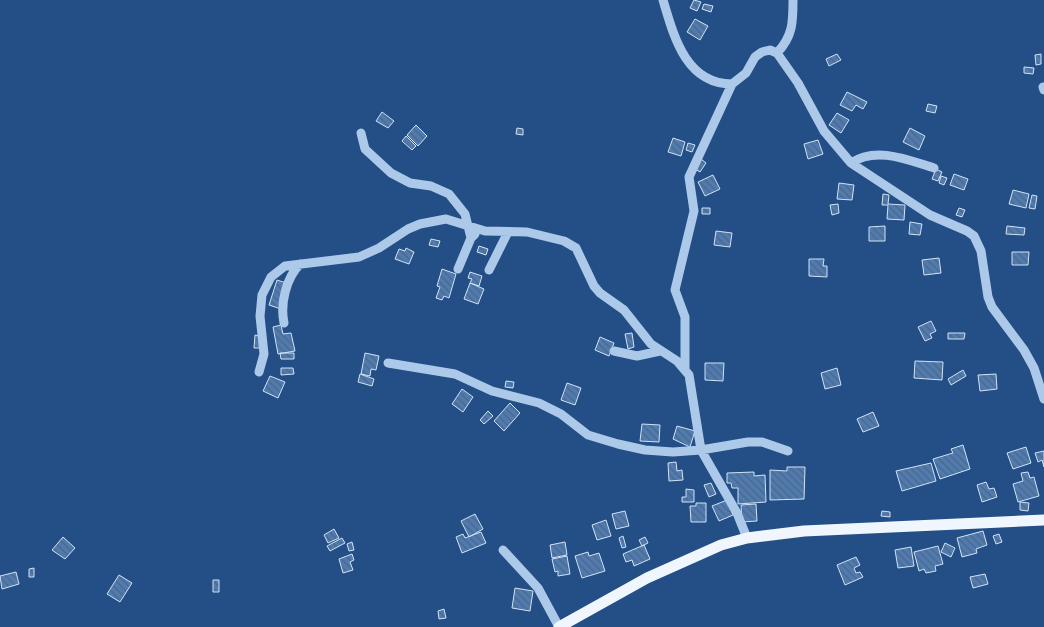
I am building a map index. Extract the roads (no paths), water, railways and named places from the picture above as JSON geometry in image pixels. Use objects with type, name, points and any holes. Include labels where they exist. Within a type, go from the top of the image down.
[{"type":"main road","points":[[559,627],[647,578],[721,545],[747,538],[804,531],[1044,520]]},
{"type":"street","points":[[663,0],[686,59],[692,69],[710,81],[732,84]]},
{"type":"street","points":[[778,53],[784,46],[792,29],[792,0]]},
{"type":"street","points":[[684,368],[685,317],[677,298],[676,283],[694,211],[689,178],[732,84],[746,73],[755,57],[762,52],[770,50],[778,53],[824,131],[851,163],[930,215],[974,236],[981,251],[988,297],[992,306],[1024,350],[1034,368],[1044,399]]},
{"type":"street","points":[[361,132],[361,141],[371,155],[400,178],[440,189],[449,194],[465,214],[471,238]]},
{"type":"street","points":[[851,163],[864,156],[882,155],[905,159],[934,168]]},
{"type":"street","points":[[259,372],[264,354],[260,316],[262,295],[268,281],[277,270],[285,266],[359,257],[379,248],[408,229],[432,221],[446,219],[485,231]]},
{"type":"street","points":[[458,269],[471,238],[474,234],[485,231],[546,236],[571,244],[579,253],[594,286],[624,310],[643,336],[684,368],[692,382],[701,450],[737,513],[747,538]]},
{"type":"street","points":[[489,270],[508,232]]},
{"type":"street","points":[[284,323],[283,308],[288,285],[294,270],[300,264]]},
{"type":"street","points":[[614,351],[637,356],[660,350]]},
{"type":"street","points":[[388,363],[455,374],[492,391],[539,403],[561,414],[588,435],[645,450],[673,452],[701,450],[748,442],[769,444],[788,451]]},
{"type":"street","points":[[503,550],[538,588],[559,627]]}]
